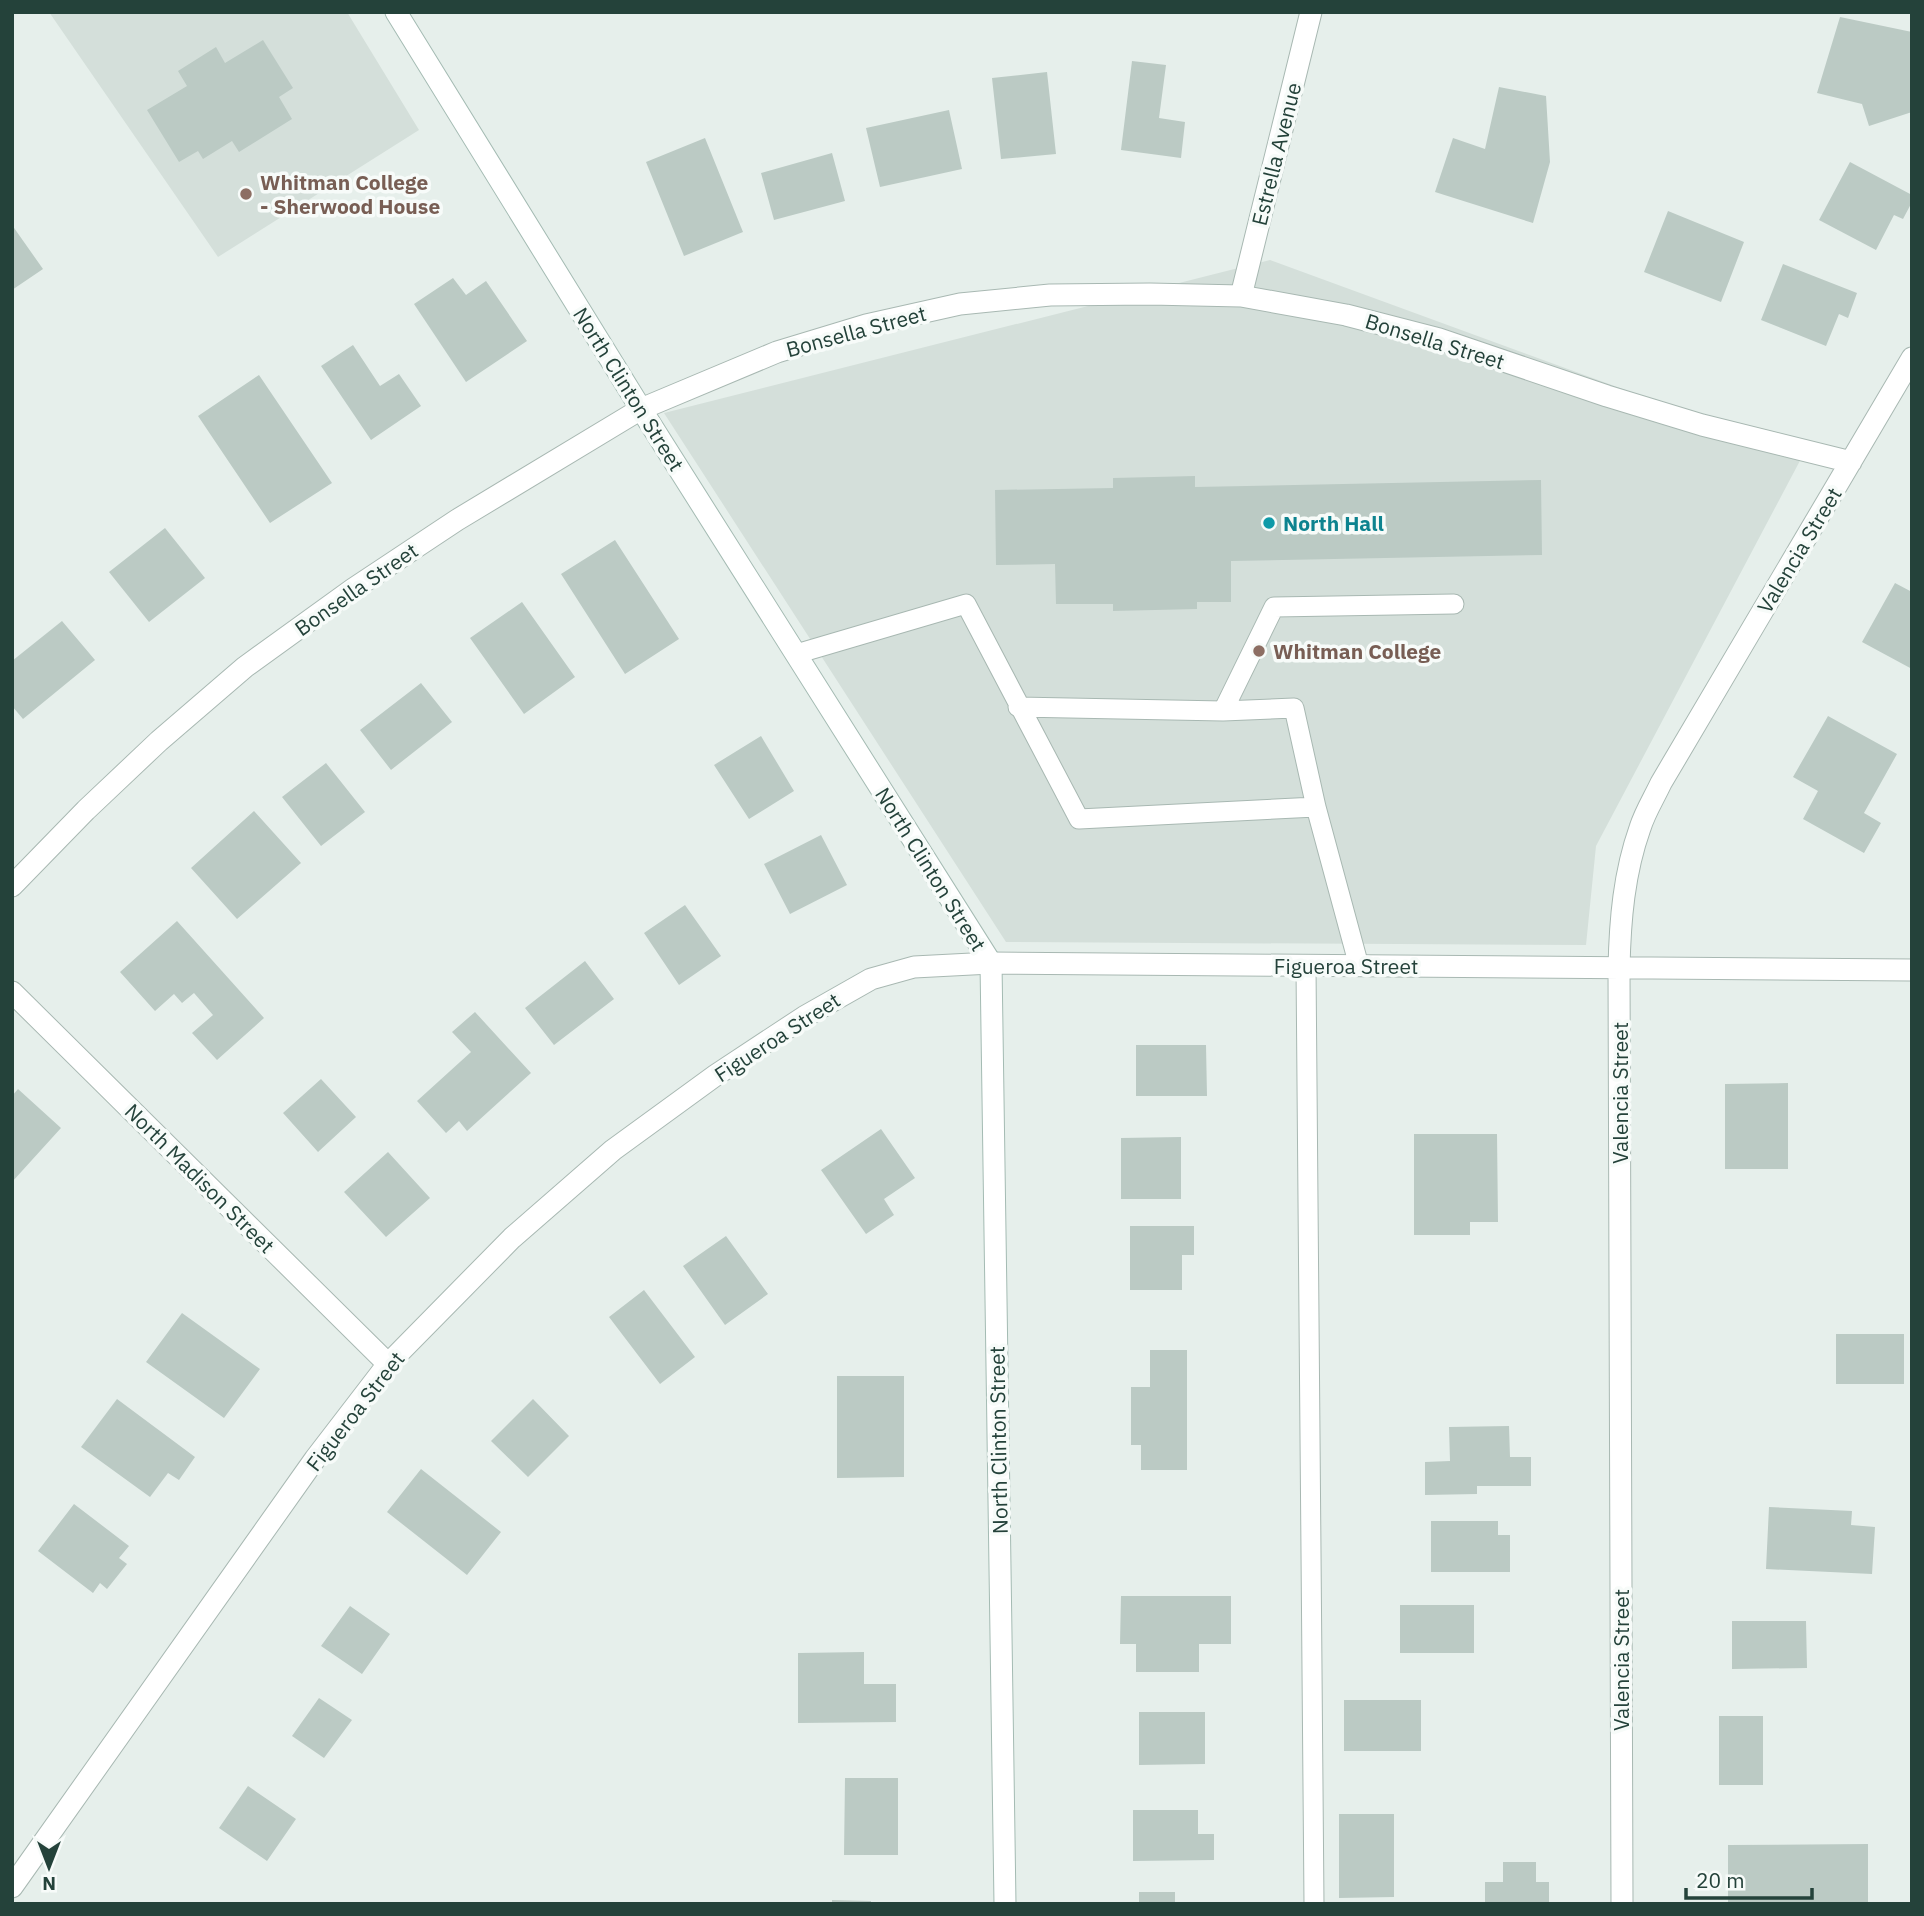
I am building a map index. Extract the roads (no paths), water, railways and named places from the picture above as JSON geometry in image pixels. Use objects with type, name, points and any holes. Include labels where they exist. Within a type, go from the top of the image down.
[{"type":"street","name":"North Clinton Street","points":[[396,12],[641,409],[990,963],[1005,1904]]},
{"type":"street","name":"Estrella Avenue","points":[[1241,296],[1311,12]]},
{"type":"street","name":"Bonsella Street","points":[[12,886],[86,810],[159,741],[245,667],[353,589],[457,520],[641,409],[777,352],[866,325],[960,304],[1051,295],[1241,296],[1346,315],[1439,339],[1702,425],[1851,462]]},
{"type":"street","name":"Valencia Street","points":[[1622,1904],[1619,968],[1620,922],[1627,873],[1640,826],[1661,783],[1912,358]]},
{"type":"street","name":"Figueroa Street","points":[[12,1887],[315,1459],[388,1364],[512,1238],[613,1150],[782,1031],[871,979],[914,967],[990,963],[1912,970]]},
{"type":"street","name":"North Madison Street","points":[[12,992],[388,1364]]},
{"type":"lane","points":[[796,654],[966,604],[1079,819],[1316,807]]},
{"type":"lane","points":[[1223,711],[1274,607],[1454,604]]},
{"type":"lane","points":[[1018,707],[1223,711],[1294,708],[1316,807],[1359,966]]},
{"type":"lane","points":[[1306,966],[1314,1904]]},
{"type":"place","name":"Whitman College - Sherwood House","points":[[246,194]]},
{"type":"place","name":"North Hall","points":[[1269,523]]},
{"type":"place","name":"Whitman College","points":[[1259,651]]}]
